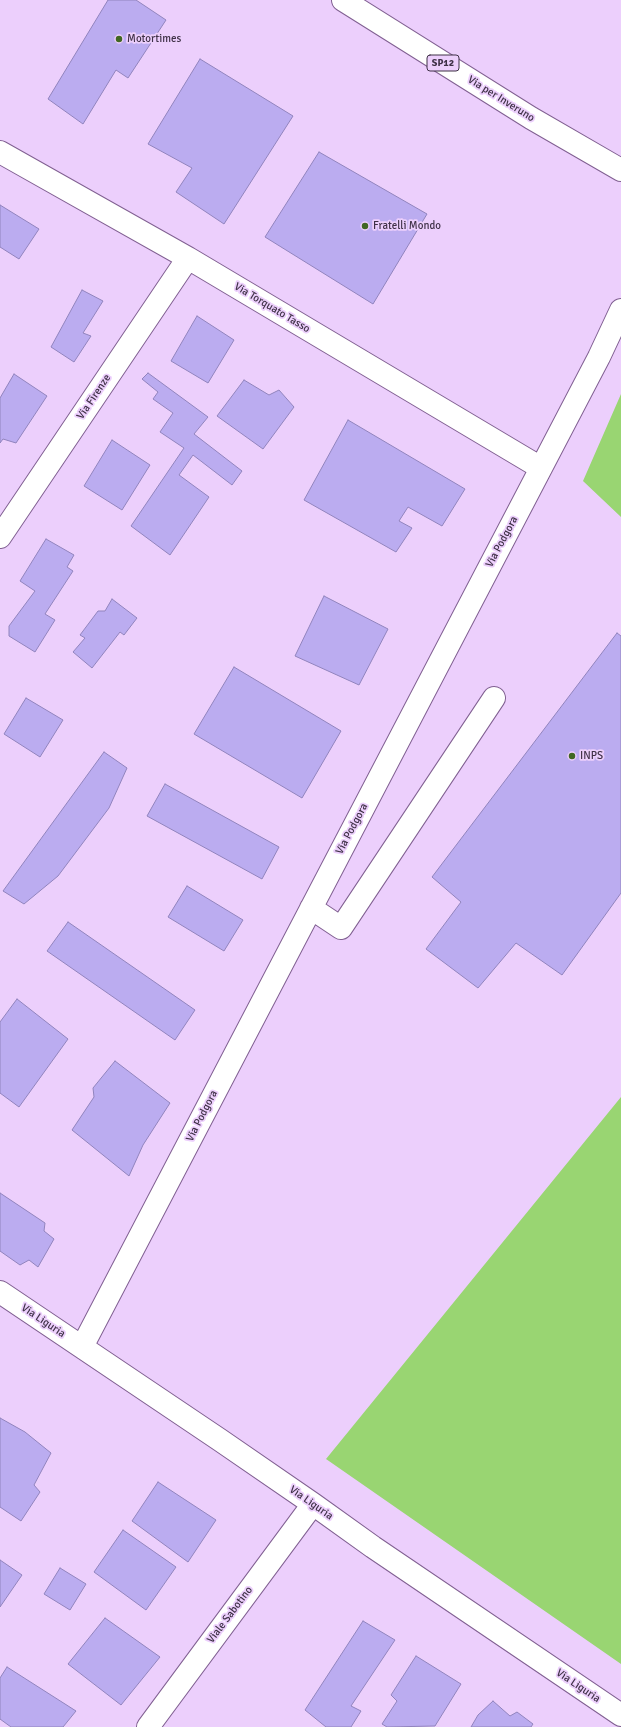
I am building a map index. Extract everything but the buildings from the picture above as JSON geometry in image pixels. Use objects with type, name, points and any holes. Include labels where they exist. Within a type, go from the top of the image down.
[{"type":"street","name":"Via per Inveruno","points":[[343,0],[531,118],[621,170]]},
{"type":"street","name":"Via Torquato Tasso","points":[[0,152],[188,258],[541,468]]},
{"type":"street","name":"Via Firenze","points":[[0,537],[188,258]]},
{"type":"street","name":"Via Podgora","points":[[82,1347],[599,357],[621,310]]},
{"type":"street","points":[[599,357],[621,333]]},
{"type":"street","points":[[311,908],[340,928],[494,698]]},
{"type":"street","name":"Via Liguria","points":[[0,1292],[621,1715]]},
{"type":"street","name":"Viale Sabotino","points":[[148,1727],[313,1504]]},
{"type":"green space","points":[[621,394],[621,517],[583,481]]},
{"type":"green space","points":[[621,1097],[621,1664],[326,1459]]},
{"type":"place","name":"Motortimes","points":[[119,39]]},
{"type":"place","name":"Fratelli Mondo","points":[[365,226]]},
{"type":"place","name":"INPS","points":[[572,756]]}]
